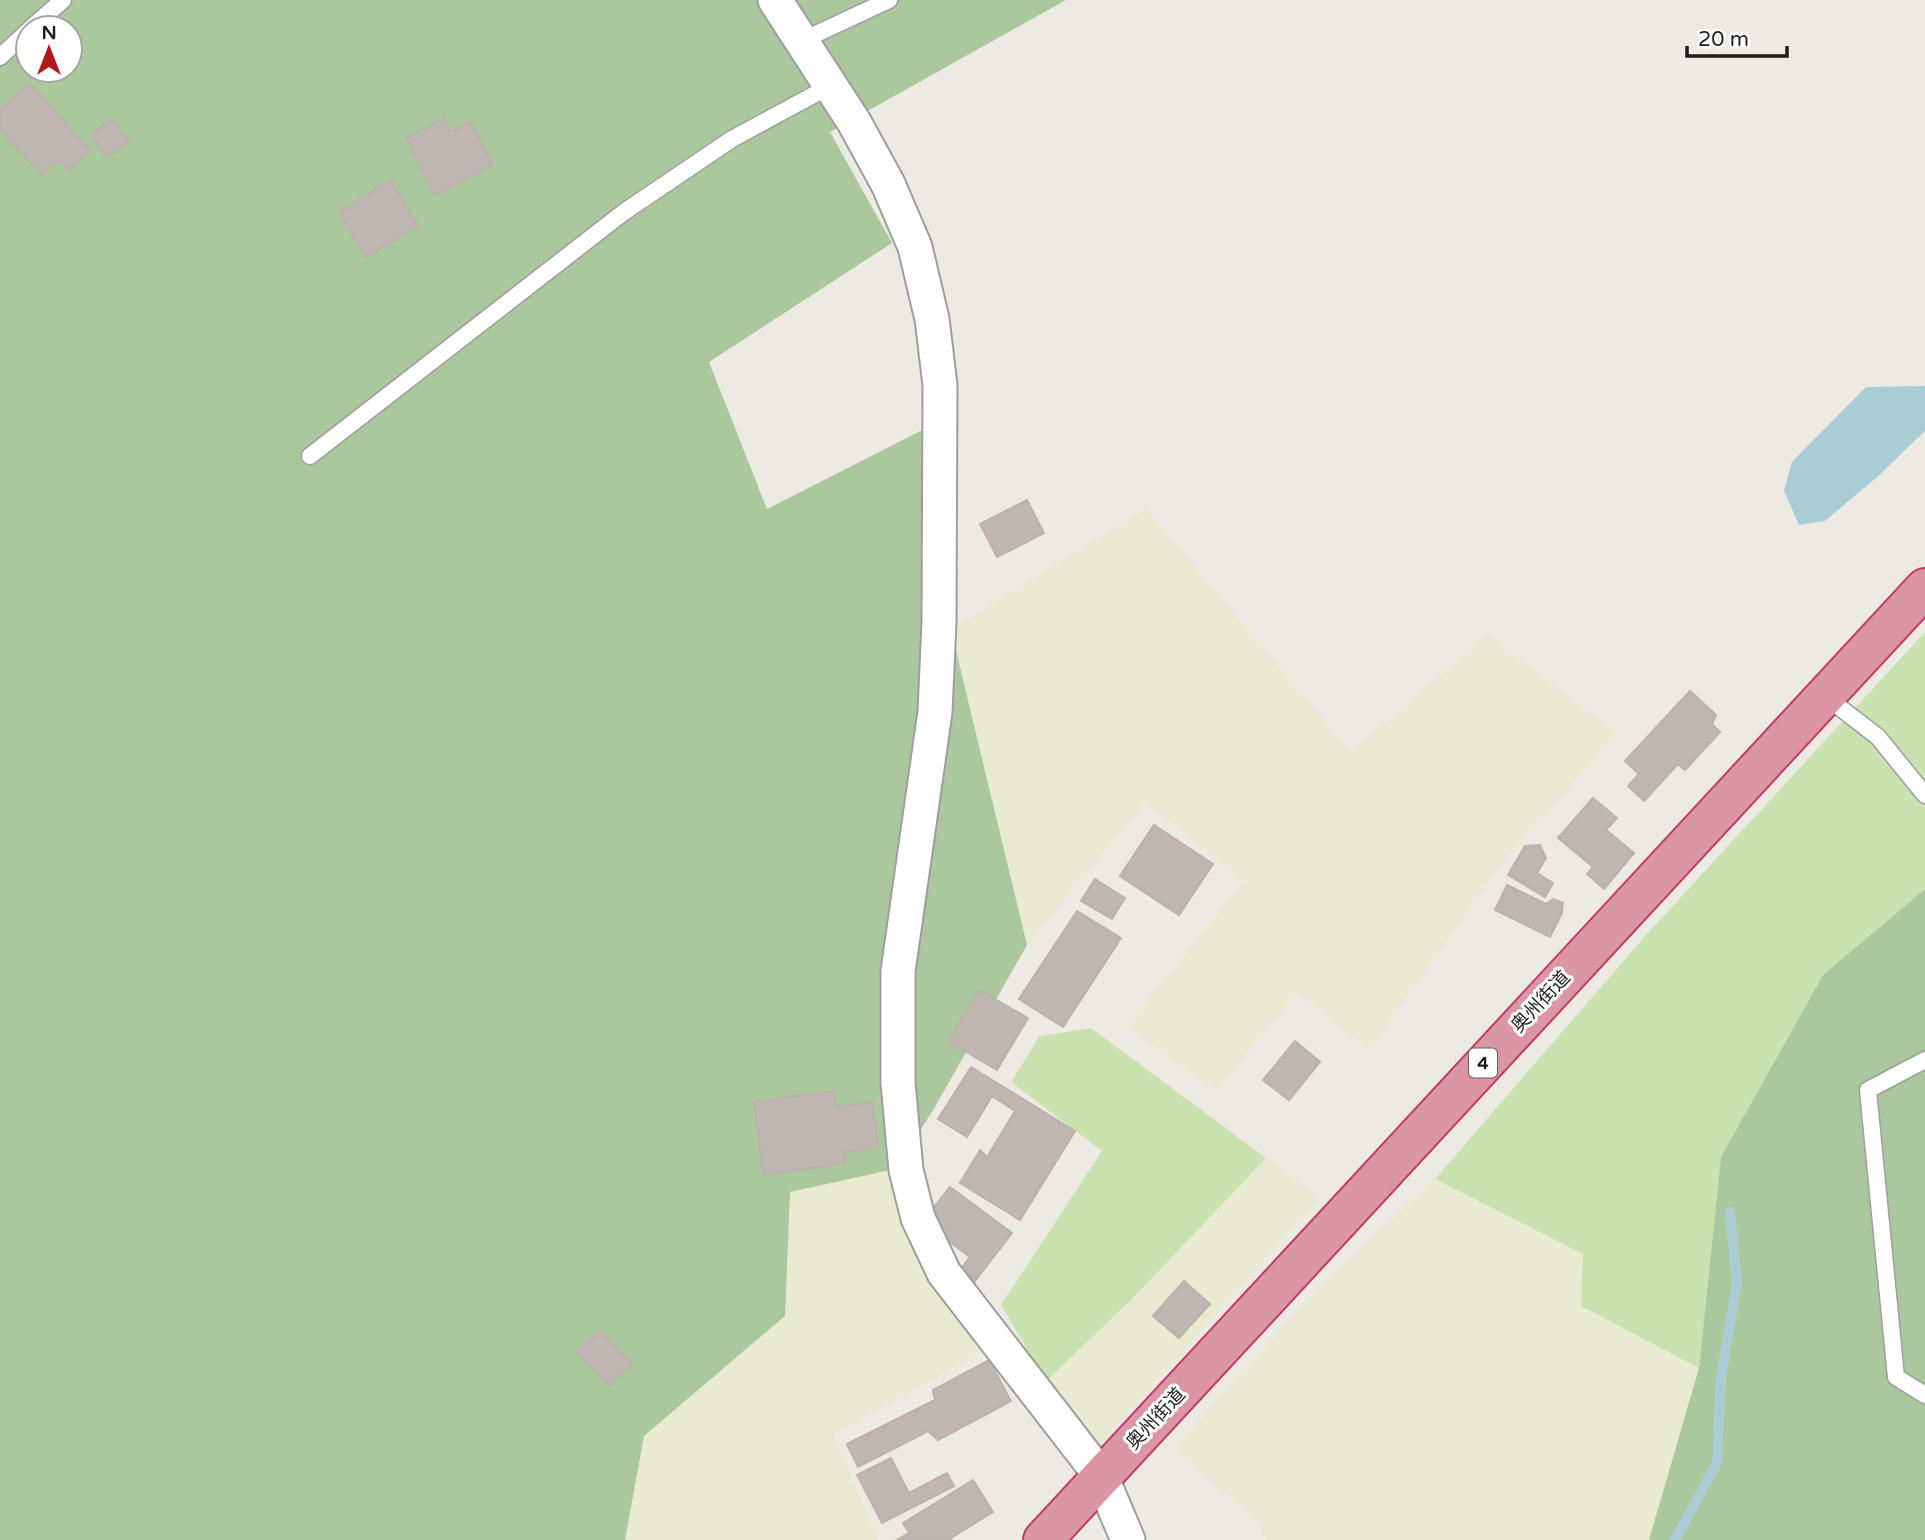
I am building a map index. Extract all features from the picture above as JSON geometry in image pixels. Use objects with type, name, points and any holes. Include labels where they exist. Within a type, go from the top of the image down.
[{"type":"highway","name":"奥州街道","points":[[1043,1540],[1925,588]]},
{"type":"street","points":[[775,0],[854,122],[888,184],[915,247],[932,319],[940,385],[939,622],[935,712],[898,971],[898,1083],[906,1170],[918,1218],[944,1273],[1101,1476],[1128,1540]]},
{"type":"lane","points":[[47,14],[63,0]]},
{"type":"lane","points":[[801,41],[889,0]]},
{"type":"lane","points":[[0,57],[14,43]]},
{"type":"lane","points":[[310,456],[624,212],[732,139],[830,86]]},
{"type":"lane","points":[[1824,695],[1878,737],[1925,795]]},
{"type":"lane","points":[[1925,1060],[1868,1090],[1896,1377],[1925,1395]]},
{"type":"green space","points":[[0,0],[1066,0],[830,132],[892,243],[709,362],[767,509],[958,412],[951,630],[1027,945],[932,1112],[895,1169],[790,1192],[785,1316],[644,1436],[625,1540],[0,1540]]},
{"type":"green space","points":[[1146,509],[1351,753],[1487,635],[1617,734],[1503,861],[1369,1050],[1297,991],[1217,1090],[1127,1027],[1244,882],[1145,801],[1027,945],[951,630]]},
{"type":"green space","points":[[1925,632],[1925,889],[1823,975],[1721,1157],[1699,1368],[1581,1306],[1583,1254],[1435,1179],[1646,935]]},
{"type":"green space","points":[[1925,889],[1925,1540],[1649,1540],[1699,1368],[1721,1157],[1823,975]]},
{"type":"green space","points":[[1091,1028],[1266,1158],[1130,1301],[1046,1381],[1001,1305],[1102,1151],[1011,1082],[1040,1036]]},
{"type":"green space","points":[[1266,1158],[1319,1198],[1098,1447],[1046,1381]]},
{"type":"green space","points":[[895,1169],[912,1239],[980,1353],[833,1434],[878,1540],[625,1540],[644,1436],[785,1316],[790,1192]]},
{"type":"green space","points":[[1435,1179],[1583,1254],[1581,1306],[1699,1368],[1649,1540],[1266,1540],[1260,1523],[1174,1449],[1312,1296]]},
{"type":"water","points":[[1925,386],[1925,431],[1825,521],[1799,525],[1784,491],[1792,462],[1866,387]]},
{"type":"building","points":[[30,84],[91,150],[69,170],[59,160],[42,175],[0,129],[0,110]]},
{"type":"building","points":[[113,119],[129,143],[106,157],[91,134]]},
{"type":"building","points":[[444,119],[450,132],[471,122],[493,165],[434,195],[406,138]]},
{"type":"building","points":[[391,180],[418,226],[366,257],[339,212]]},
{"type":"building","points":[[1027,500],[1044,533],[997,557],[980,524]]},
{"type":"building","points":[[1690,691],[1716,715],[1712,724],[1720,732],[1685,770],[1678,764],[1644,801],[1628,786],[1639,774],[1625,761]]},
{"type":"building","points":[[1593,798],[1617,818],[1606,830],[1634,853],[1604,889],[1587,874],[1593,867],[1558,838]]},
{"type":"building","points":[[1154,825],[1213,864],[1179,915],[1120,876]]},
{"type":"building","points":[[1540,845],[1546,858],[1537,873],[1553,883],[1545,897],[1508,875],[1525,846]]},
{"type":"building","points":[[1095,879],[1125,898],[1112,919],[1081,901]]},
{"type":"building","points":[[1507,885],[1546,904],[1553,899],[1563,903],[1562,913],[1550,937],[1495,910]]},
{"type":"building","points":[[1077,911],[1121,938],[1063,1027],[1019,999]]},
{"type":"building","points":[[979,990],[1028,1018],[997,1070],[949,1042]]},
{"type":"building","points":[[1295,1041],[1320,1062],[1289,1100],[1263,1080]]},
{"type":"building","points":[[971,1067],[1075,1131],[1020,1220],[960,1183],[980,1150],[987,1157],[1015,1111],[992,1096],[967,1137],[938,1119]]},
{"type":"building","points":[[834,1091],[837,1107],[872,1102],[878,1148],[845,1152],[846,1163],[764,1175],[754,1102]]},
{"type":"building","points":[[950,1187],[1012,1233],[975,1281],[960,1270],[970,1257],[942,1236],[931,1211]]},
{"type":"building","points":[[1184,1281],[1210,1304],[1179,1338],[1153,1316]]},
{"type":"building","points":[[600,1330],[632,1363],[609,1385],[577,1352]]},
{"type":"building","points":[[989,1360],[1011,1401],[938,1440],[928,1431],[858,1467],[847,1444],[935,1400],[933,1390]]},
{"type":"building","points":[[891,1458],[909,1493],[947,1473],[954,1486],[882,1523],[857,1475]]},
{"type":"building","points":[[973,1480],[993,1512],[951,1538],[952,1540],[897,1540],[909,1533],[903,1523]]},
{"type":"waterway","points":[[1675,1540],[1717,1463],[1721,1377],[1737,1283],[1730,1212]]}]
